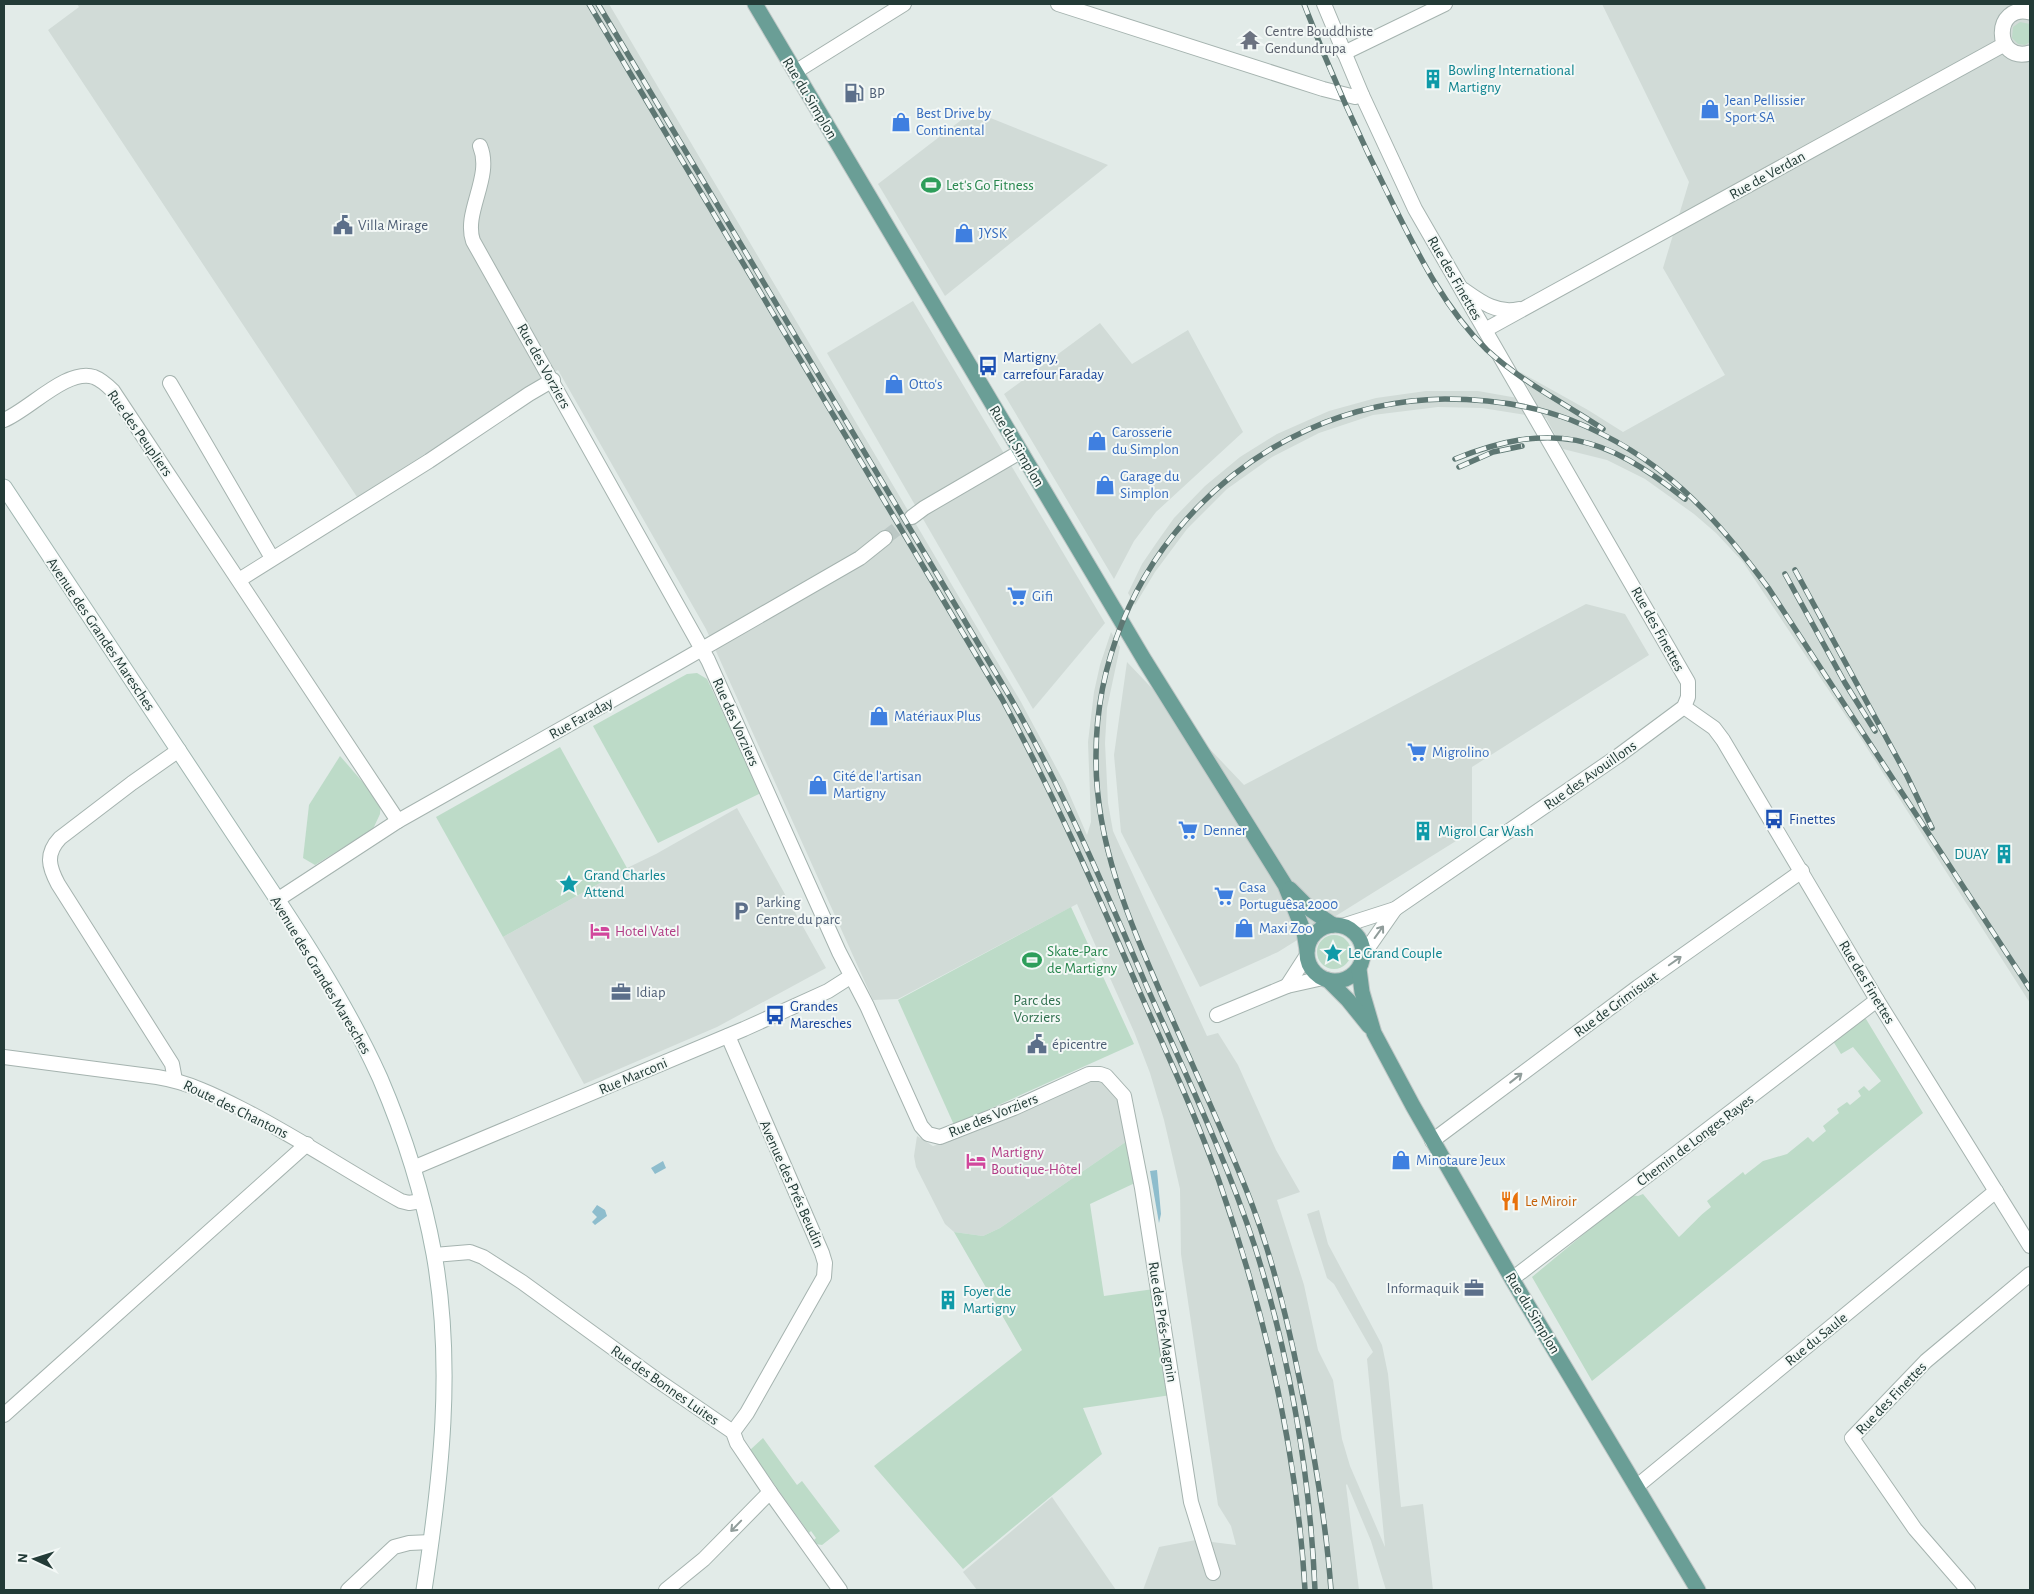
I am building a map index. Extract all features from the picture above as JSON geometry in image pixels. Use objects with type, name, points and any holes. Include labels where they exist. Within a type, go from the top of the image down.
[{"type":"main road","name":"Rue du Simplon","points":[[755,4],[1144,661],[1285,885],[1304,932],[1307,953]]},
{"type":"main road","points":[[2004,4],[2005,21],[2002,30],[2005,44],[2013,52],[2028,55]]},
{"type":"main road","points":[[2005,21],[2014,13],[2024,9]]},
{"type":"main road","name":"Avenue des Grandes Maresches","points":[[4,487],[179,750],[332,987],[362,1042],[390,1103],[413,1168],[434,1255],[444,1359],[445,1399],[440,1471],[424,1590]]},
{"type":"main road","name":"Rue du Simplon","points":[[1285,885],[1311,910],[1338,925]]},
{"type":"main road","points":[[1338,925],[1350,929],[1358,936],[1363,947],[1361,962],[1345,980],[1325,979],[1312,968],[1307,953],[1311,938],[1316,932],[1324,927],[1338,925]]},
{"type":"main road","name":"Rue du Simplon","points":[[1361,962],[1362,992],[1374,1032]]},
{"type":"main road","name":"Rue du Simplon","points":[[1325,979],[1348,1000],[1374,1032],[1432,1141],[1512,1279],[1698,1590]]},
{"type":"street","points":[[795,72],[904,4]]},
{"type":"street","points":[[1058,4],[1323,89],[1355,97],[1362,95]]},
{"type":"street","name":"Rue des Finettes","points":[[1324,4],[1362,95],[1415,209],[1688,682],[1688,697],[1684,707],[1714,728],[1722,740],[1802,871],[1877,1000],[2030,1246]]},
{"type":"street","points":[[1344,54],[1445,4]]},
{"type":"street","name":"Rue de Verdan","points":[[1485,330],[2005,44]]},
{"type":"street","name":"Rue des Vorziers","points":[[480,146],[483,153],[483,163],[478,196],[472,216],[471,234],[723,690],[850,977],[867,1006],[920,1126],[928,1134],[940,1136],[1090,1074],[1106,1076]]},
{"type":"street","name":"Rue de Verdan","points":[[1460,286],[1490,307],[1512,310],[1529,306]]},
{"type":"street","name":"Rue des Peupliers","points":[[4,420],[70,378],[83,376],[101,380],[113,391],[138,426],[398,821]]},
{"type":"street","points":[[239,580],[553,380]]},
{"type":"street","points":[[170,383],[272,558]]},
{"type":"street","points":[[912,517],[1020,452]]},
{"type":"street","name":"Rue Faraday","points":[[277,900],[398,821],[860,558],[885,538]]},
{"type":"street","name":"Rue des Avouillons","points":[[1338,925],[1395,909],[1626,751],[1684,707]]},
{"type":"street","points":[[175,1080],[172,1064],[58,884],[49,860],[51,850],[60,838],[179,750]]},
{"type":"street","name":"Rue de Grimisuat","points":[[1432,1141],[1638,987],[1802,871]]},
{"type":"street","name":"Rue des Avouillons","points":[[1361,962],[1395,909]]},
{"type":"street","points":[[1288,986],[1307,953]]},
{"type":"street","name":"Rue Marconi","points":[[413,1168],[728,1036],[828,991],[850,977]]},
{"type":"street","points":[[1217,1015],[1288,986],[1325,979]]},
{"type":"street","name":"Chemin de Longes Rayes","points":[[1512,1279],[1877,1000]]},
{"type":"street","name":"Avenue des Prés Beudin","points":[[728,1036],[822,1253],[825,1264],[824,1277],[820,1285],[747,1413],[732,1432]]},
{"type":"street","name":"Route des Chantons","points":[[4,1057],[175,1080],[219,1098],[307,1144],[400,1201],[409,1203],[421,1201]]},
{"type":"street","name":"Rue des Prés-Magnin","points":[[1106,1076],[1124,1096],[1142,1188],[1191,1502],[1213,1572]]},
{"type":"street","points":[[4,1415],[307,1144]]},
{"type":"street","name":"Rue du Saule","points":[[1636,1487],[1996,1191]]},
{"type":"street","name":"Rue des Bonnes Luites","points":[[434,1255],[470,1252],[483,1257],[732,1432],[737,1443],[770,1492],[840,1590]]},
{"type":"street","name":"Rue des Finettes","points":[[1968,1590],[1915,1529],[1852,1438],[1926,1361],[2030,1274]]},
{"type":"street","points":[[666,1590],[704,1559],[770,1492]]},
{"type":"street","points":[[348,1590],[394,1546],[431,1542]]},
{"type":"shaded area","points":[[77,4],[609,4],[1021,702],[1065,784],[1087,835],[1091,822],[1088,742],[1094,692],[1100,665],[1111,632],[1120,647],[1107,708],[1105,743],[1108,803],[1113,831],[1207,1036],[1218,1033],[1238,1065],[1276,1150],[1300,1192],[1277,1200],[1304,1285],[1318,1350],[1333,1380],[1342,1439],[1350,1466],[1385,1547],[1367,1359],[1373,1352],[1334,1284],[1327,1278],[1307,1214],[1319,1210],[1328,1244],[1382,1345],[1388,1374],[1401,1507],[1423,1504],[1433,1590],[1386,1590],[1371,1541],[1347,1484],[1359,1590],[1143,1590],[1159,1547],[1196,1540],[1236,1545],[1231,1526],[1218,1505],[1181,1254],[1180,1189],[1164,1120],[1150,1073],[1135,1034],[1077,904],[898,999],[873,1000],[706,629],[558,370],[357,497],[48,30],[79,7]]},
{"type":"shaded area","points":[[1602,4],[2030,4],[2030,1003],[1860,737],[1743,562],[1716,533],[1694,514],[1645,479],[1607,460],[1563,449],[1546,418],[1482,408],[1438,407],[1373,415],[1319,433],[1272,457],[1227,489],[1187,529],[1155,572],[1135,605],[1128,593],[1142,564],[1174,518],[1205,486],[1240,457],[1277,434],[1329,411],[1376,398],[1426,391],[1478,391],[1535,401],[1520,372],[1623,432],[1725,375],[1663,268],[1689,182]]},
{"type":"shaded area","points":[[973,111],[1108,165],[945,296],[878,184]]},
{"type":"shaded area","points":[[913,301],[1105,623],[1033,709],[827,353]]},
{"type":"shaded area","points":[[1100,323],[1132,364],[1188,330],[1243,432],[1156,512],[1134,541],[1114,579],[1004,394]]},
{"type":"shaded area","points":[[1586,604],[1625,614],[1649,655],[1472,767],[1472,831],[1278,952],[1200,987],[1121,832],[1114,755],[1127,662],[1244,785]]},
{"type":"shaded area","points":[[737,808],[826,968],[717,1027],[584,1084],[503,937]]},
{"type":"shaded area","points":[[1093,1079],[1101,1080],[1118,1097],[1127,1141],[1000,1228],[983,1236],[954,1232],[945,1224],[916,1167],[914,1156],[917,1136],[933,1146],[949,1141]]},
{"type":"shaded area","points":[[1052,1497],[1116,1590],[977,1590],[963,1572]]},
{"type":"green space","points":[[2020,22],[2030,24],[2030,42],[2025,45],[2018,44],[2012,38],[2013,27]]},
{"type":"green space","points":[[697,673],[707,679],[761,793],[658,843],[593,726],[687,674]]},
{"type":"green space","points":[[560,747],[627,868],[503,937],[436,817]]},
{"type":"green space","points":[[340,756],[381,803],[380,814],[373,829],[315,865],[303,858],[309,805]]},
{"type":"green space","name":"Parc des Vorziers","points":[[1071,907],[1134,1044],[954,1125],[898,1000]]},
{"type":"green space","points":[[1334,935],[1341,936],[1346,940],[1350,945],[1350,959],[1346,964],[1341,968],[1334,969],[1327,968],[1322,964],[1318,959],[1317,952],[1318,945],[1322,940],[1327,936]]},
{"type":"green space","points":[[1863,1018],[1866,1019],[1923,1113],[1592,1381],[1532,1277],[1631,1195],[1638,1196],[1643,1194],[1679,1237],[1711,1207],[1707,1201],[1743,1172],[1745,1175],[1763,1161],[1787,1154],[1808,1137],[1813,1142],[1826,1131],[1823,1126],[1839,1113],[1837,1109],[1847,1102],[1850,1105],[1861,1096],[1858,1091],[1864,1086],[1869,1091],[1881,1081],[1853,1047],[1841,1054],[1833,1041]]},
{"type":"green space","points":[[1127,1141],[1135,1183],[1090,1204],[1104,1296],[1154,1289],[1171,1395],[1083,1408],[1102,1454],[963,1569],[874,1466],[1022,1350],[954,1232],[983,1236],[1000,1228]]},
{"type":"green space","points":[[763,1438],[797,1485],[802,1481],[840,1531],[822,1545],[816,1544],[814,1540],[816,1538],[811,1531],[809,1533],[750,1450]]},
{"type":"water","points":[[663,1161],[666,1168],[655,1174],[651,1168]]},
{"type":"water","points":[[1157,1170],[1161,1214],[1159,1223],[1150,1171]]},
{"type":"water","points":[[597,1205],[605,1210],[607,1216],[595,1225],[592,1222],[597,1217],[592,1212]]},
{"type":"tunnel","points":[[885,538],[912,517]]},
{"type":"railway","points":[[589,4],[1002,699],[1039,770],[1090,878],[1191,1108],[1236,1231],[1264,1332],[1286,1434],[1295,1486],[1305,1590]]},
{"type":"railway","points":[[598,4],[1010,697],[1066,804],[1218,1148],[1255,1247],[1278,1331],[1296,1417],[1308,1504],[1315,1590]]},
{"type":"railway","points":[[1304,4],[1335,80],[1369,155],[1413,243],[1434,281],[1458,317],[1500,362],[1603,429]]},
{"type":"railway","points":[[1331,1590],[1323,1512],[1310,1434],[1290,1333],[1271,1260],[1255,1212],[1236,1165],[1127,910],[1108,852],[1097,791],[1096,760],[1102,689],[1122,622],[1154,561],[1197,508],[1249,463],[1308,429],[1374,407],[1445,399],[1477,400],[1541,410],[1571,420],[1603,434],[1632,451],[1683,489],[1727,536],[1769,589],[2030,989]]},
{"type":"railway","points":[[1455,459],[1489,447],[1521,440],[1549,438],[1576,440],[1603,448],[1629,460],[1685,499]]},
{"type":"railway","points":[[1459,467],[1493,452],[1522,446]]},
{"type":"railway","points":[[1795,570],[1907,776],[1932,828]]},
{"type":"railway","points":[[1785,574],[1845,683],[1875,731]]},
{"type":"place","name":"Centre Bouddhiste Gendundrupa","points":[[1250,40]]},
{"type":"place","name":"Bowling International Martigny","points":[[1433,79]]},
{"type":"place","name":"BP","points":[[854,93]]},
{"type":"place","name":"Jean Pellissier Sport SA","points":[[1710,109]]},
{"type":"place","name":"Best Drive by Continental","points":[[901,122]]},
{"type":"place","name":"Let's Go Fitness","points":[[931,185]]},
{"type":"place","name":"Villa Mirage","points":[[343,225]]},
{"type":"place","name":"JYSK","points":[[964,233]]},
{"type":"place","name":"Martigny, carrefour Faraday","points":[[988,366]]},
{"type":"place","name":"Otto's","points":[[894,384]]},
{"type":"place","name":"Carosserie du Simplon","points":[[1097,441]]},
{"type":"place","name":"Garage du Simplon","points":[[1105,485]]},
{"type":"place","name":"Gifi","points":[[1017,596]]},
{"type":"place","name":"Matériaux Plus","points":[[879,716]]},
{"type":"place","name":"Migrolino","points":[[1417,752]]},
{"type":"place","name":"Cité de l'artisan Martigny","points":[[818,785]]},
{"type":"place","name":"Finettes","points":[[1774,819]]},
{"type":"place","name":"Denner","points":[[1188,830]]},
{"type":"place","name":"Migrol Car Wash","points":[[1423,831]]},
{"type":"place","name":"DUAY","points":[[2004,854]]},
{"type":"place","name":"Grand Charles Attend","points":[[569,884]]},
{"type":"place","name":"Casa Portuguêsa 2000","points":[[1224,896]]},
{"type":"place","name":"Parking Centre du parc","points":[[741,911]]},
{"type":"place","name":"Maxi Zoo","points":[[1244,928]]},
{"type":"place","name":"Hotel Vatel","points":[[600,931]]},
{"type":"place","name":"Le Grand Couple","points":[[1333,953]]},
{"type":"place","name":"Skate-Parc de Martigny","points":[[1032,960]]},
{"type":"place","name":"Idiap","points":[[621,992]]},
{"type":"place","name":"Grandes Maresches","points":[[775,1015]]},
{"type":"place","name":"épicentre","points":[[1037,1044]]},
{"type":"place","name":"Minotaure Jeux","points":[[1401,1160]]},
{"type":"place","name":"Martigny Boutique-Hôtel","points":[[976,1161]]},
{"type":"place","name":"Le Miroir","points":[[1510,1201]]},
{"type":"place","name":"Informaquik","points":[[1474,1288]]},
{"type":"place","name":"Foyer de Martigny","points":[[948,1300]]}]
